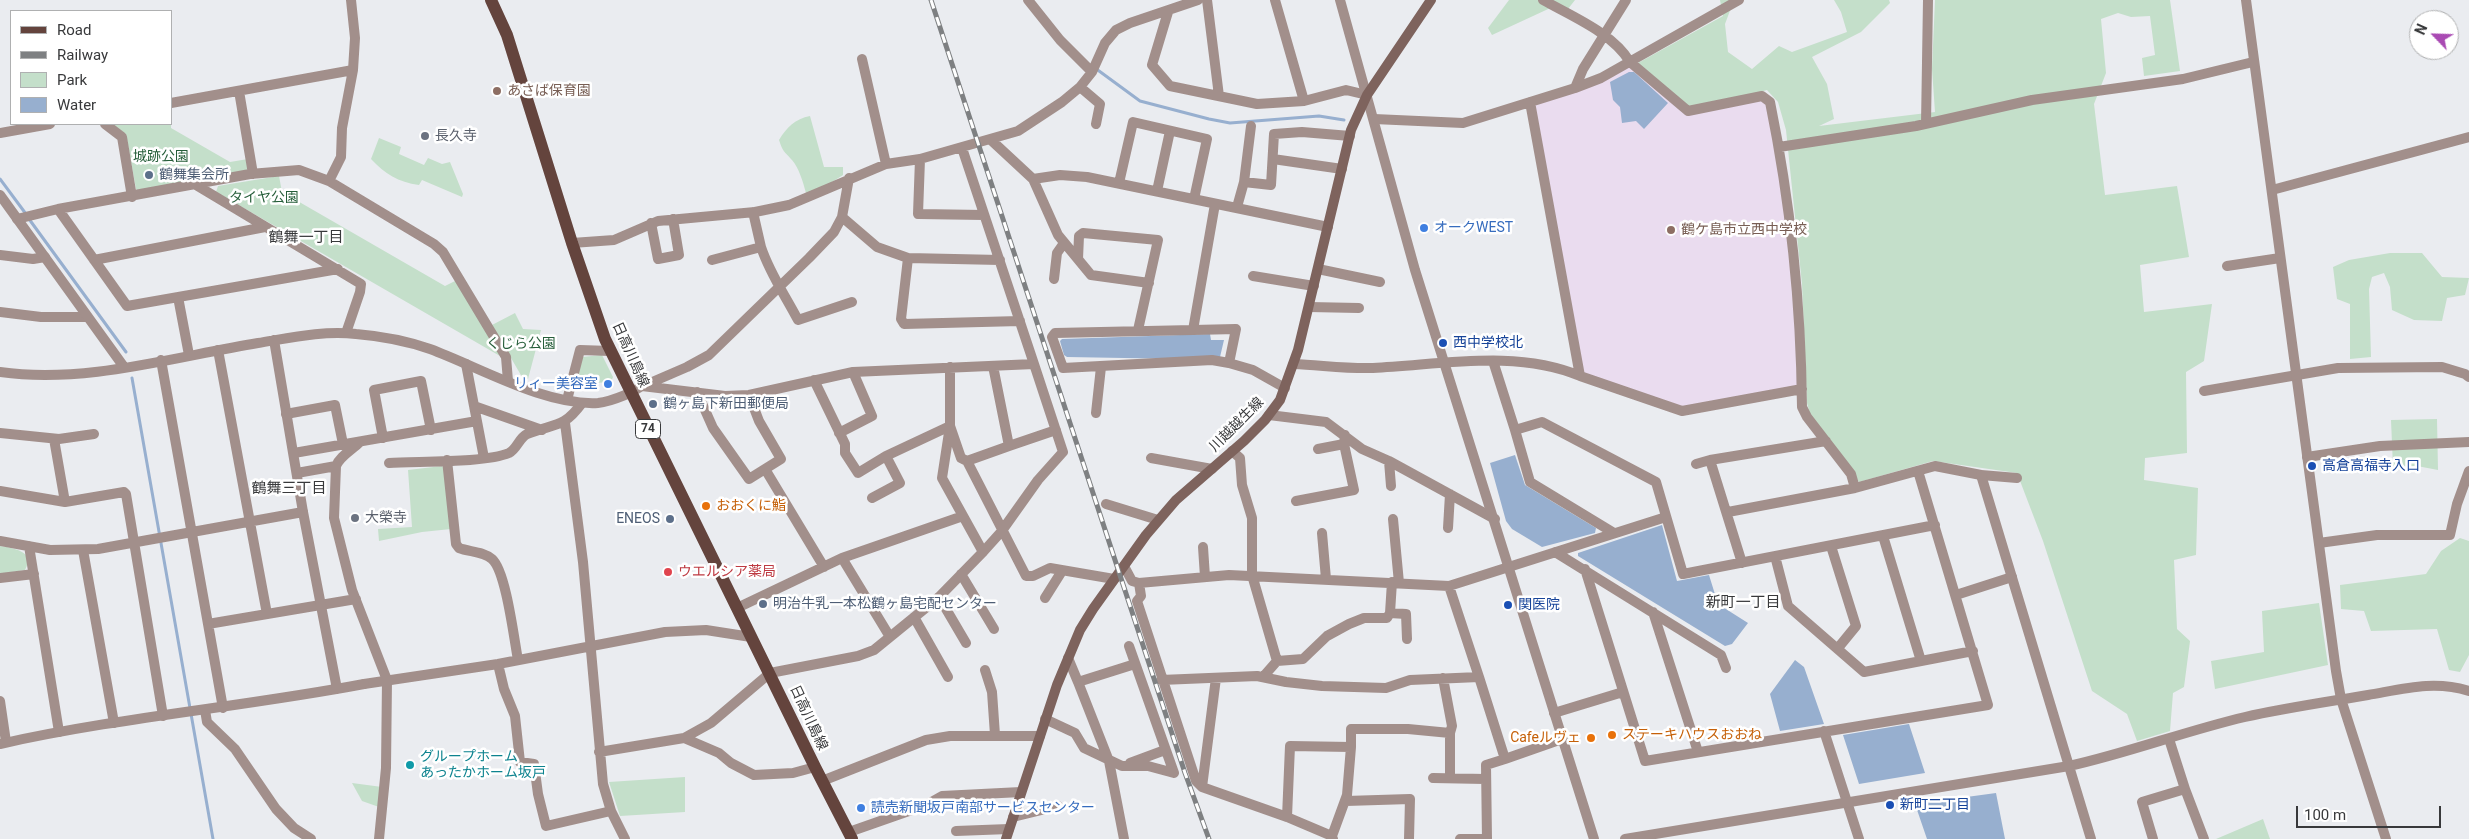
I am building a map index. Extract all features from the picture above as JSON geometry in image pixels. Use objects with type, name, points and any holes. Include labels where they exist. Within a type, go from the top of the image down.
[{"type":"main road","name":"日高川島線","points":[[492,0],[507,35],[572,243],[610,351],[815,767],[851,835]]},
{"type":"main road","name":"川越越生線","points":[[1007,834],[1068,658],[1092,609],[1158,520],[1176,500],[1232,451],[1269,415],[1285,388],[1294,364],[1350,136],[1367,95],[1431,0]]},
{"type":"street","points":[[329,181],[341,157],[342,128],[353,70],[355,38],[351,0]]},
{"type":"street","points":[[1028,0],[1060,40],[1092,72]]},
{"type":"street","points":[[572,243],[614,240],[652,223],[673,219],[752,212],[789,205],[849,178],[886,164],[920,159],[992,140],[1018,131],[1062,102],[1080,87],[1092,72],[1105,43],[1116,30],[1130,22],[1168,12],[1198,0]]},
{"type":"street","points":[[1207,0],[1219,96]]},
{"type":"street","points":[[1275,0],[1304,101]]},
{"type":"street","points":[[1340,0],[1415,270],[1495,519],[1594,839]]},
{"type":"street","points":[[1544,0],[1605,36],[1626,55],[1630,62],[1688,111],[1762,96],[1770,102],[1790,210],[1798,294],[1802,407],[1851,474],[1855,488]]},
{"type":"street","points":[[1575,88],[1583,69],[1626,0]]},
{"type":"street","points":[[1374,119],[1463,123],[1575,88],[1601,78],[1739,0]]},
{"type":"street","points":[[1926,124],[1928,0]]},
{"type":"street","points":[[2246,0],[2341,699],[2386,839]]},
{"type":"street","points":[[1168,12],[1152,65],[1170,86],[1257,104],[1304,101],[1346,90],[1367,95]]},
{"type":"street","points":[[862,59],[886,164]]},
{"type":"street","points":[[1779,147],[1926,124],[2032,100],[2183,79],[2253,62]]},
{"type":"street","points":[[172,103],[353,70]]},
{"type":"street","points":[[1080,87],[1100,104],[1096,124]]},
{"type":"street","points":[[239,91],[253,174]]},
{"type":"street","points":[[1530,102],[1580,376]]},
{"type":"street","points":[[1119,183],[1132,122],[1207,139],[1194,199]]},
{"type":"street","points":[[0,133],[44,125]]},
{"type":"street","points":[[105,125],[122,137],[132,197]]},
{"type":"street","points":[[1237,207],[1244,182],[1251,126]]},
{"type":"street","points":[[1156,191],[1170,131]]},
{"type":"street","points":[[1244,182],[1270,185],[1274,134],[1302,132],[1350,136]]},
{"type":"street","points":[[2272,190],[2469,137]]},
{"type":"street","points":[[992,140],[1033,179],[1058,235],[1091,275],[1149,283]]},
{"type":"street","points":[[598,752],[684,738],[711,723],[770,673],[858,656],[874,650],[938,597],[983,552],[1002,532],[1038,480],[1064,452],[962,148]]},
{"type":"street","points":[[920,159],[918,214],[984,215]]},
{"type":"street","points":[[1273,159],[1342,170]]},
{"type":"street","points":[[17,219],[58,209],[253,174],[299,170],[329,181],[434,244],[443,252],[506,357],[508,381]]},
{"type":"street","points":[[1033,179],[1060,175],[1119,183],[1328,227]]},
{"type":"street","points":[[0,372],[51,375],[101,372],[274,340],[346,333],[407,343],[535,392],[582,403],[610,401],[687,367],[709,355],[750,317],[778,286],[834,232],[842,217],[849,178]]},
{"type":"street","points":[[196,185],[361,284],[346,333]]},
{"type":"street","points":[[0,196],[124,368]]},
{"type":"street","points":[[1193,330],[1215,204]]},
{"type":"street","points":[[58,209],[127,306],[338,270]]},
{"type":"street","points":[[752,212],[768,270],[783,291],[798,320],[852,302]]},
{"type":"street","points":[[842,217],[877,247],[908,258],[1000,260]]},
{"type":"street","points":[[652,223],[658,259],[665,258],[679,255],[673,219]]},
{"type":"street","points":[[94,260],[265,227]]},
{"type":"street","points":[[1078,259],[1079,236],[1083,233],[1158,240],[1138,330]]},
{"type":"street","points":[[1054,279],[1057,253],[1064,243]]},
{"type":"street","points":[[712,260],[761,247]]},
{"type":"street","points":[[0,255],[33,259],[45,256]]},
{"type":"street","points":[[908,258],[901,319],[904,324],[1020,322]]},
{"type":"street","points":[[2227,266],[2280,258]]},
{"type":"street","points":[[1318,269],[1380,282]]},
{"type":"street","points":[[1253,276],[1314,286]]},
{"type":"street","points":[[178,297],[189,355]]},
{"type":"street","points":[[1308,307],[1359,308]]},
{"type":"street","points":[[0,312],[41,318],[87,316]]},
{"type":"street","points":[[1229,363],[1236,329],[1055,333],[1052,337],[1063,368],[1212,360],[1253,370],[1285,388]]},
{"type":"street","points":[[274,340],[298,473],[303,512],[337,689]]},
{"type":"street","points":[[218,350],[266,614]]},
{"type":"street","points":[[567,400],[580,350],[610,351]]},
{"type":"street","points":[[160,360],[223,708]]},
{"type":"street","points":[[1294,364],[1372,368],[1443,362],[1493,361],[1558,366],[1580,376],[1682,411],[1802,388]]},
{"type":"street","points":[[1493,361],[1530,482],[1614,533]]},
{"type":"street","points":[[466,364],[484,458]]},
{"type":"street","points":[[642,386],[725,396],[749,396],[853,372],[1034,364]]},
{"type":"street","points":[[992,366],[1009,446]]},
{"type":"street","points":[[950,367],[950,426],[942,478],[983,552]]},
{"type":"street","points":[[1096,413],[1102,367]]},
{"type":"street","points":[[2204,391],[2338,368],[2438,367],[2455,370],[2469,377]]},
{"type":"street","points":[[839,433],[872,416],[853,372]]},
{"type":"street","points":[[814,380],[845,444],[845,453],[858,473],[886,456],[950,426]]},
{"type":"street","points":[[383,438],[374,390],[421,381],[432,430]]},
{"type":"street","points":[[697,392],[714,428],[749,479],[781,459],[759,421],[749,396]]},
{"type":"street","points":[[389,462],[484,458],[511,452],[524,436],[565,422],[582,403]]},
{"type":"street","points":[[286,414],[335,405],[342,444]]},
{"type":"street","points":[[474,406],[542,430]]},
{"type":"street","points":[[1269,415],[1326,422],[1344,440],[1389,461],[1495,519]]},
{"type":"street","points":[[294,453],[477,421]]},
{"type":"street","points":[[565,422],[583,562],[598,752],[603,784],[611,811],[624,839]]},
{"type":"street","points":[[1515,430],[1542,422],[1656,482],[1683,574],[1935,525]]},
{"type":"street","points":[[950,426],[961,458],[967,461],[1026,576],[1033,576],[1050,568],[1114,578]]},
{"type":"street","points":[[967,461],[1056,430]]},
{"type":"street","points":[[0,433],[54,439],[94,434]]},
{"type":"street","points":[[54,439],[65,502]]},
{"type":"street","points":[[1318,448],[1344,440]]},
{"type":"street","points":[[1296,500],[1354,490],[1344,440]]},
{"type":"street","points":[[1696,464],[1826,441]]},
{"type":"street","points":[[360,442],[352,451],[339,460],[336,466],[334,518],[356,600],[387,680],[386,768],[379,839]]},
{"type":"street","points":[[2307,457],[2380,446],[2469,442]]},
{"type":"street","points":[[1232,451],[1240,458],[1242,485],[1252,518],[1252,575],[1277,661]]},
{"type":"street","points":[[872,498],[900,483],[886,456]]},
{"type":"street","points":[[1151,458],[1212,469]]},
{"type":"street","points":[[447,460],[456,544],[458,548],[491,558],[497,565],[506,595],[518,660]]},
{"type":"street","points":[[1710,460],[1728,512],[1742,562]]},
{"type":"street","points":[[1389,461],[1391,486]]},
{"type":"street","points":[[298,473],[336,466]]},
{"type":"street","points":[[1728,512],[1855,488],[1935,466],[1981,475],[2017,478]]},
{"type":"street","points":[[765,469],[824,567]]},
{"type":"street","points":[[1585,569],[1645,761],[1988,705],[1918,471]]},
{"type":"street","points":[[2319,543],[2369,536],[2450,536],[2457,504],[2469,471]]},
{"type":"street","points":[[1981,475],[2091,839]]},
{"type":"street","points":[[0,491],[65,502],[124,492],[135,543],[163,716]]},
{"type":"street","points":[[1448,528],[1450,494]]},
{"type":"street","points":[[1106,504],[1158,520]]},
{"type":"street","points":[[0,541],[50,550],[83,550],[135,543],[303,512]]},
{"type":"street","points":[[737,608],[842,558],[963,516]]},
{"type":"street","points":[[1124,566],[1132,581],[1139,584],[1205,577],[1252,575],[1449,586],[1666,517]]},
{"type":"street","points":[[1262,677],[1277,661],[1303,659],[1327,636],[1349,624],[1364,618],[1387,618],[1390,613],[1396,583],[1393,519]]},
{"type":"street","points":[[1322,533],[1326,579]]},
{"type":"street","points":[[1883,536],[1921,661]]},
{"type":"street","points":[[29,546],[60,732]]},
{"type":"street","points":[[1203,546],[1205,577]]},
{"type":"street","points":[[1831,546],[1856,626],[1838,648]]},
{"type":"street","points":[[83,550],[114,723]]},
{"type":"street","points":[[1555,552],[1721,655],[1726,668]]},
{"type":"street","points":[[1775,556],[1788,606],[1864,672],[1973,651]]},
{"type":"street","points":[[842,558],[890,637]]},
{"type":"street","points":[[1045,598],[1062,571]]},
{"type":"street","points":[[0,578],[34,574]]},
{"type":"street","points":[[961,574],[994,629]]},
{"type":"street","points":[[1956,595],[2012,577]]},
{"type":"street","points":[[1139,584],[1142,596],[1137,601],[1161,680],[1196,781],[1202,786],[1287,817],[1332,838],[1346,801],[1351,729],[1408,728],[1450,733]]},
{"type":"street","points":[[1449,586],[1505,758]]},
{"type":"street","points":[[938,597],[966,643]]},
{"type":"street","points":[[208,624],[356,600]]},
{"type":"street","points":[[1653,612],[1698,752]]},
{"type":"street","points":[[1390,613],[1406,614],[1407,639]]},
{"type":"street","points":[[914,617],[948,677]]},
{"type":"street","points":[[0,701],[3,743],[114,723],[223,708],[387,680],[498,664],[665,632],[706,630],[751,636]]},
{"type":"street","points":[[1046,719],[1075,733],[1084,748],[1109,761],[1122,766],[1148,766],[1174,773],[1129,646]]},
{"type":"street","points":[[1068,658],[1109,761],[1124,839]]},
{"type":"street","points":[[498,664],[504,690],[515,716],[520,762],[534,764],[538,794],[546,826],[611,811]]},
{"type":"street","points":[[1078,682],[1135,664]]},
{"type":"street","points":[[985,670],[992,692],[995,735]]},
{"type":"street","points":[[1161,680],[1262,677],[1322,686],[1386,688],[1410,680],[1479,677]]},
{"type":"street","points":[[1202,786],[1216,678]]},
{"type":"street","points":[[1443,678],[1452,726],[1450,733],[1450,778]]},
{"type":"street","points":[[1625,839],[2069,766],[2244,718],[2341,699],[2422,685],[2452,686],[2469,691]]},
{"type":"street","points":[[1554,713],[1623,692]]},
{"type":"street","points":[[205,710],[208,722],[235,749],[276,809],[294,828],[311,839]]},
{"type":"street","points":[[1824,731],[1859,839]]},
{"type":"street","points":[[822,781],[926,740],[950,736],[1040,736]]},
{"type":"street","points":[[684,738],[719,754],[731,763],[754,775],[793,773],[815,767]]},
{"type":"street","points":[[1460,839],[1486,839],[1486,765],[1562,739]]},
{"type":"street","points":[[2168,739],[2204,839]]},
{"type":"street","points":[[1287,817],[1290,746],[1351,747]]},
{"type":"street","points":[[1122,766],[1165,750]]},
{"type":"street","points":[[1433,778],[1486,778]]},
{"type":"street","points":[[2153,839],[2142,802],[2185,789]]},
{"type":"street","points":[[851,835],[926,805],[942,796],[1021,792]]},
{"type":"street","points":[[1346,801],[1410,799],[1409,839]]},
{"type":"street","points":[[1013,818],[1058,806]]},
{"type":"street","points":[[956,831],[1007,834]]},
{"type":"shaded area","name":"鶴ケ島市立西中学校","points":[[1630,62],[1762,96],[1770,102],[1779,147],[1802,389],[1682,411],[1580,376],[1530,102]]},
{"type":"green space","points":[[1509,0],[1575,0],[1568,9],[1559,4],[1492,35],[1488,28]]},
{"type":"green space","points":[[1720,0],[1734,0],[1725,24],[1728,52],[1752,69],[1779,46],[1792,52],[1847,32],[1841,12],[1834,0],[1889,0],[1890,3],[1861,32],[1812,57],[1827,84],[1834,119],[1819,126],[1935,112],[1932,69],[1935,0],[2170,0],[2180,71],[2144,76],[2142,58],[2155,55],[2150,16],[2131,17],[2118,13],[2101,19],[2106,73],[2094,104],[2105,195],[2177,186],[2189,257],[2140,265],[2144,312],[2212,304],[2204,361],[2186,372],[2187,453],[2145,458],[2144,480],[2198,488],[2196,555],[2174,560],[2177,629],[2190,641],[2184,687],[2173,693],[2170,731],[2137,741],[2127,714],[2092,691],[2043,541],[2017,473],[1933,461],[1859,482],[1810,414],[1807,403],[1802,284],[1786,130],[1778,102],[1767,90],[1688,111],[1638,63],[1723,16]]},
{"type":"green space","points":[[810,116],[824,167],[843,167],[843,175],[826,186],[806,193],[797,167],[784,151],[779,140],[792,124]]},
{"type":"green space","name":"城跡公園","points":[[113,125],[171,125],[171,128],[230,162],[248,159],[247,172],[139,191],[136,189],[126,134]]},
{"type":"green space","points":[[379,138],[401,147],[399,154],[424,165],[428,158],[442,164],[450,162],[463,194],[462,197],[422,180],[419,185],[411,184],[381,169],[371,159]]},
{"type":"green space","name":"タイヤ公園","points":[[279,176],[282,192],[445,286],[457,280],[500,356],[216,192],[218,186]]},
{"type":"green space","points":[[2390,253],[2422,253],[2442,277],[2469,278],[2465,295],[2447,298],[2442,321],[2414,320],[2392,310],[2390,287],[2384,273],[2372,277],[2369,289],[2371,357],[2350,359],[2350,304],[2337,299],[2333,267],[2349,260]]},
{"type":"green space","name":"くじら公園","points":[[515,313],[523,329],[541,330],[528,379],[522,377],[492,325]]},
{"type":"green space","points":[[602,355],[613,377],[611,382],[576,384],[582,357]]},
{"type":"green space","points":[[2437,419],[2438,470],[2417,466],[2393,467],[2391,420]]},
{"type":"green space","points":[[442,466],[444,469],[451,529],[422,532],[379,541],[378,529],[412,527],[408,470]]},
{"type":"green space","points":[[2460,538],[2469,541],[2469,655],[2460,672],[2449,670],[2437,629],[2371,631],[2364,611],[2341,609],[2340,585],[2426,574],[2441,551]]},
{"type":"green space","points":[[0,546],[17,549],[22,552],[28,559],[25,570],[0,574]]},
{"type":"green space","points":[[2319,603],[2328,665],[2215,689],[2211,661],[2264,652],[2262,611]]},
{"type":"green space","points":[[685,777],[685,812],[620,816],[609,782]]},
{"type":"green space","points":[[352,783],[382,787],[379,807],[362,801]]},
{"type":"green space","points":[[2263,819],[2270,839],[2216,839]]},
{"type":"water","points":[[1629,72],[1634,72],[1668,103],[1644,129],[1636,121],[1622,123],[1620,107],[1613,100],[1610,82]]},
{"type":"water","points":[[1210,334],[1211,340],[1224,340],[1220,357],[1182,359],[1067,357],[1064,355],[1060,341],[1062,339]]},
{"type":"water","points":[[1515,455],[1525,485],[1596,528],[1595,533],[1542,547],[1512,529],[1506,521],[1490,463]]},
{"type":"water","points":[[1662,525],[1677,581],[1709,575],[1718,604],[1748,623],[1732,644],[1725,646],[1578,556],[1578,553]]},
{"type":"water","points":[[1795,660],[1804,667],[1824,724],[1780,731],[1770,694]]},
{"type":"water","points":[[1909,724],[1925,773],[1859,784],[1843,735]]},
{"type":"water","points":[[1996,793],[2005,839],[1927,839],[1915,804]]},
{"type":"waterway","points":[[1095,68],[1140,101],[1209,119],[1230,123],[1319,116],[1344,120]]},
{"type":"waterway","points":[[0,179],[26,214]]},
{"type":"waterway","points":[[29,219],[126,352]]},
{"type":"waterway","points":[[132,378],[213,839]]},
{"type":"railway","points":[[931,0],[1185,773],[1209,839]]},
{"type":"place","name":"あさば保育園","points":[[497,91]]},
{"type":"place","name":"長久寺","points":[[425,136]]},
{"type":"place","name":"鶴舞集会所","points":[[149,175]]},
{"type":"place","name":"オークWEST","points":[[1424,228]]},
{"type":"place","name":"鶴ケ島市立西中学校","points":[[1671,230]]},
{"type":"place","name":"西中学校北","points":[[1443,343]]},
{"type":"place","name":"リィー美容室","points":[[608,384]]},
{"type":"place","name":"鶴ヶ島下新田郵便局","points":[[653,404]]},
{"type":"place","name":"高倉高福寺入口","points":[[2312,466]]},
{"type":"place","name":"おおくに鮨","points":[[706,506]]},
{"type":"place","name":"大榮寺","points":[[355,518]]},
{"type":"place","name":"ENEOS","points":[[670,519]]},
{"type":"place","name":"ウエルシア薬局","points":[[668,572]]},
{"type":"place","name":"明治牛乳一本松鶴ヶ島宅配センター","points":[[763,604]]},
{"type":"place","name":"関医院","points":[[1508,605]]},
{"type":"place","name":"ステーキハウスおおね","points":[[1612,735]]},
{"type":"place","name":"Cafeルヴェ","points":[[1591,738]]},
{"type":"place","name":"グループホーム あったかホーム坂戸","points":[[410,765]]},
{"type":"place","name":"新町二丁目","points":[[1890,805]]},
{"type":"place","name":"読売新聞坂戸南部サービスセンター","points":[[861,808]]},
{"type":"district","name":"鶴舞一丁目","points":[[306,238]]},
{"type":"district","name":"鶴舞三丁目","points":[[289,489]]},
{"type":"district","name":"新町一丁目","points":[[1743,603]]}]
